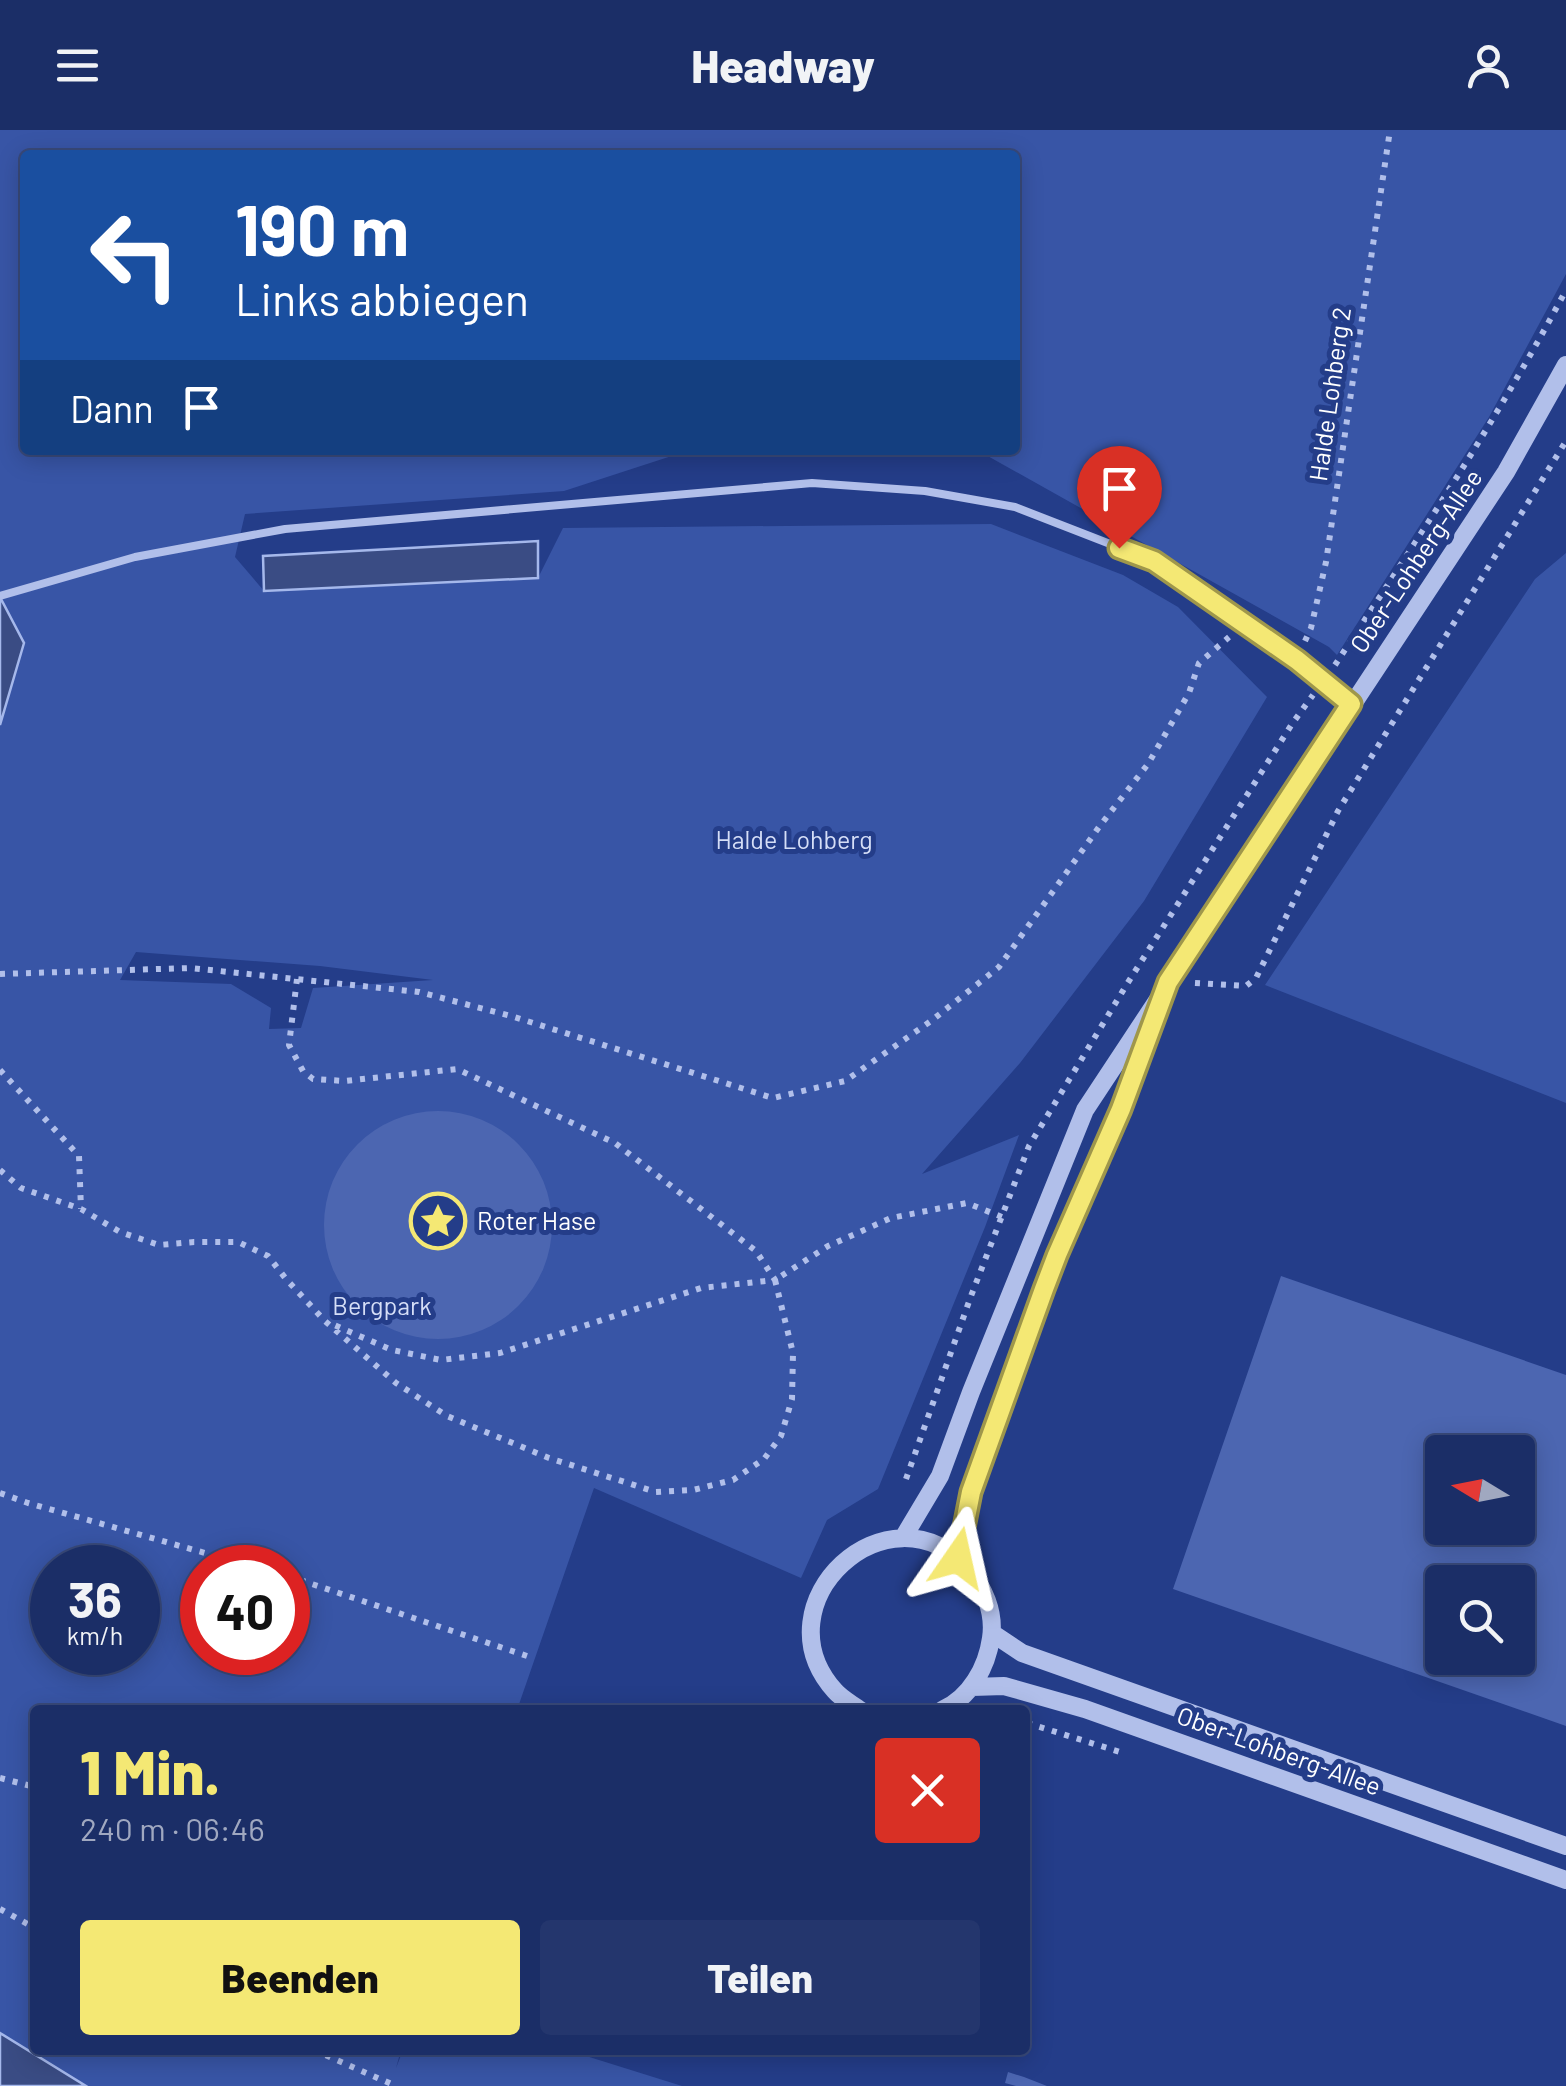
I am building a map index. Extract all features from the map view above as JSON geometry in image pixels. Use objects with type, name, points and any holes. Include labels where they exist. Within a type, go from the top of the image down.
[{"type":"street","name":"Ober-Lohberg-Allee","points":[[903,1538],[940,1476],[970,1392],[1085,1110],[1506,472],[1566,365]]},
{"type":"street","name":"Ober-Lohberg-Allee","points":[[958,1558],[971,1492],[1050,1273],[1121,1109],[1168,982]]},
{"type":"street","points":[[853,1705],[836,1692],[819,1668],[811,1638],[814,1608],[826,1580],[847,1558],[874,1543],[903,1538],[934,1544],[958,1558],[977,1579],[989,1605],[992,1633],[987,1661],[972,1687],[950,1705]]},
{"type":"street","name":"Ober-Lohberg-Allee","points":[[992,1633],[1022,1653],[1566,1846]]},
{"type":"street","name":"Ober-Lohberg-Allee","points":[[972,1687],[1004,1686],[1085,1709],[1566,1880]]},
{"type":"lane","points":[[0,596],[135,557],[285,528],[812,483],[925,490],[1015,507],[1154,561],[1297,660],[1351,704]]},
{"type":"path","name":"Halde Lohberg 2","points":[[1297,660],[1311,628],[1326,562],[1390,130]]},
{"type":"path","points":[[1168,982],[1246,986],[1256,978],[1338,811],[1566,442]]},
{"type":"path","points":[[0,974],[191,968],[419,992],[511,1016],[773,1098],[845,1081],[999,968],[1148,764],[1189,693],[1199,663],[1226,638],[1254,632]]},
{"type":"path","points":[[0,1170],[21,1188],[159,1246],[238,1242],[268,1256],[324,1321],[396,1384],[446,1416],[549,1458],[656,1492],[693,1490],[733,1480],[764,1459],[782,1436],[792,1399],[793,1353],[775,1280],[756,1252],[615,1144],[457,1069],[344,1081],[313,1079],[303,1071],[289,1045],[297,980]]},
{"type":"path","points":[[0,1070],[79,1156],[81,1210]]},
{"type":"path","points":[[324,1321],[392,1350],[441,1360],[500,1353],[701,1288],[775,1280],[828,1246],[891,1218],[967,1203],[1002,1218]]},
{"type":"path","points":[[0,1492],[180,1546]]},
{"type":"path","points":[[310,1583],[533,1658]]},
{"type":"path","points":[[0,1778],[30,1786]]},
{"type":"path","points":[[0,1910],[30,1925]]},
{"type":"path","points":[[325,2055],[396,2086]]},
{"type":"green space","name":"Halde Lohberg","points":[[0,130],[1566,130],[1566,274],[1489,417],[1337,655],[986,455],[1020,455],[1020,150],[20,150],[20,455],[675,455],[564,491],[245,514],[235,557],[264,591],[538,578],[563,528],[991,524],[1123,575],[1178,607],[1267,697],[1144,901],[1020,1063],[922,1174],[1019,1135],[878,1489],[827,1520],[801,1578],[594,1488],[519,1705],[30,1705],[30,2055],[400,2055],[396,2068],[401,2055],[583,2055],[682,2086],[0,2086],[0,725],[24,643],[0,597]],"holes":[[[136,952],[320,966],[433,980],[313,988],[301,1028],[269,1029],[271,1008],[231,984],[120,980]]]},
{"type":"green space","points":[[1566,553],[1566,1103],[1265,985],[1535,579]]},
{"type":"shaded area","points":[[538,541],[538,578],[264,591],[263,556]]},
{"type":"shaded area","points":[[0,597],[24,643],[0,725]]},
{"type":"shaded area","points":[[0,2033],[86,2086],[0,2086]]},
{"type":"building","points":[[438,1111],[481,1120],[518,1145],[543,1182],[552,1225],[543,1268],[518,1305],[481,1330],[438,1339],[395,1330],[358,1305],[333,1268],[324,1225],[333,1182],[358,1145],[395,1120]]},
{"type":"building","points":[[1281,1276],[1566,1375],[1566,1726],[1173,1589]]},
{"type":"building","points":[[1008,2072],[1047,2086],[1005,2083]]},
{"type":"place","name":"Roter Hase","points":[[438,1221]]},
{"type":"route","points":[[958,1558],[971,1492],[1044,1289],[1121,1109],[1168,982],[1351,704],[1297,660],[1154,561],[1119,548]]},
{"type":"park label","name":"Bergpark","points":[[382,1306]]}]
